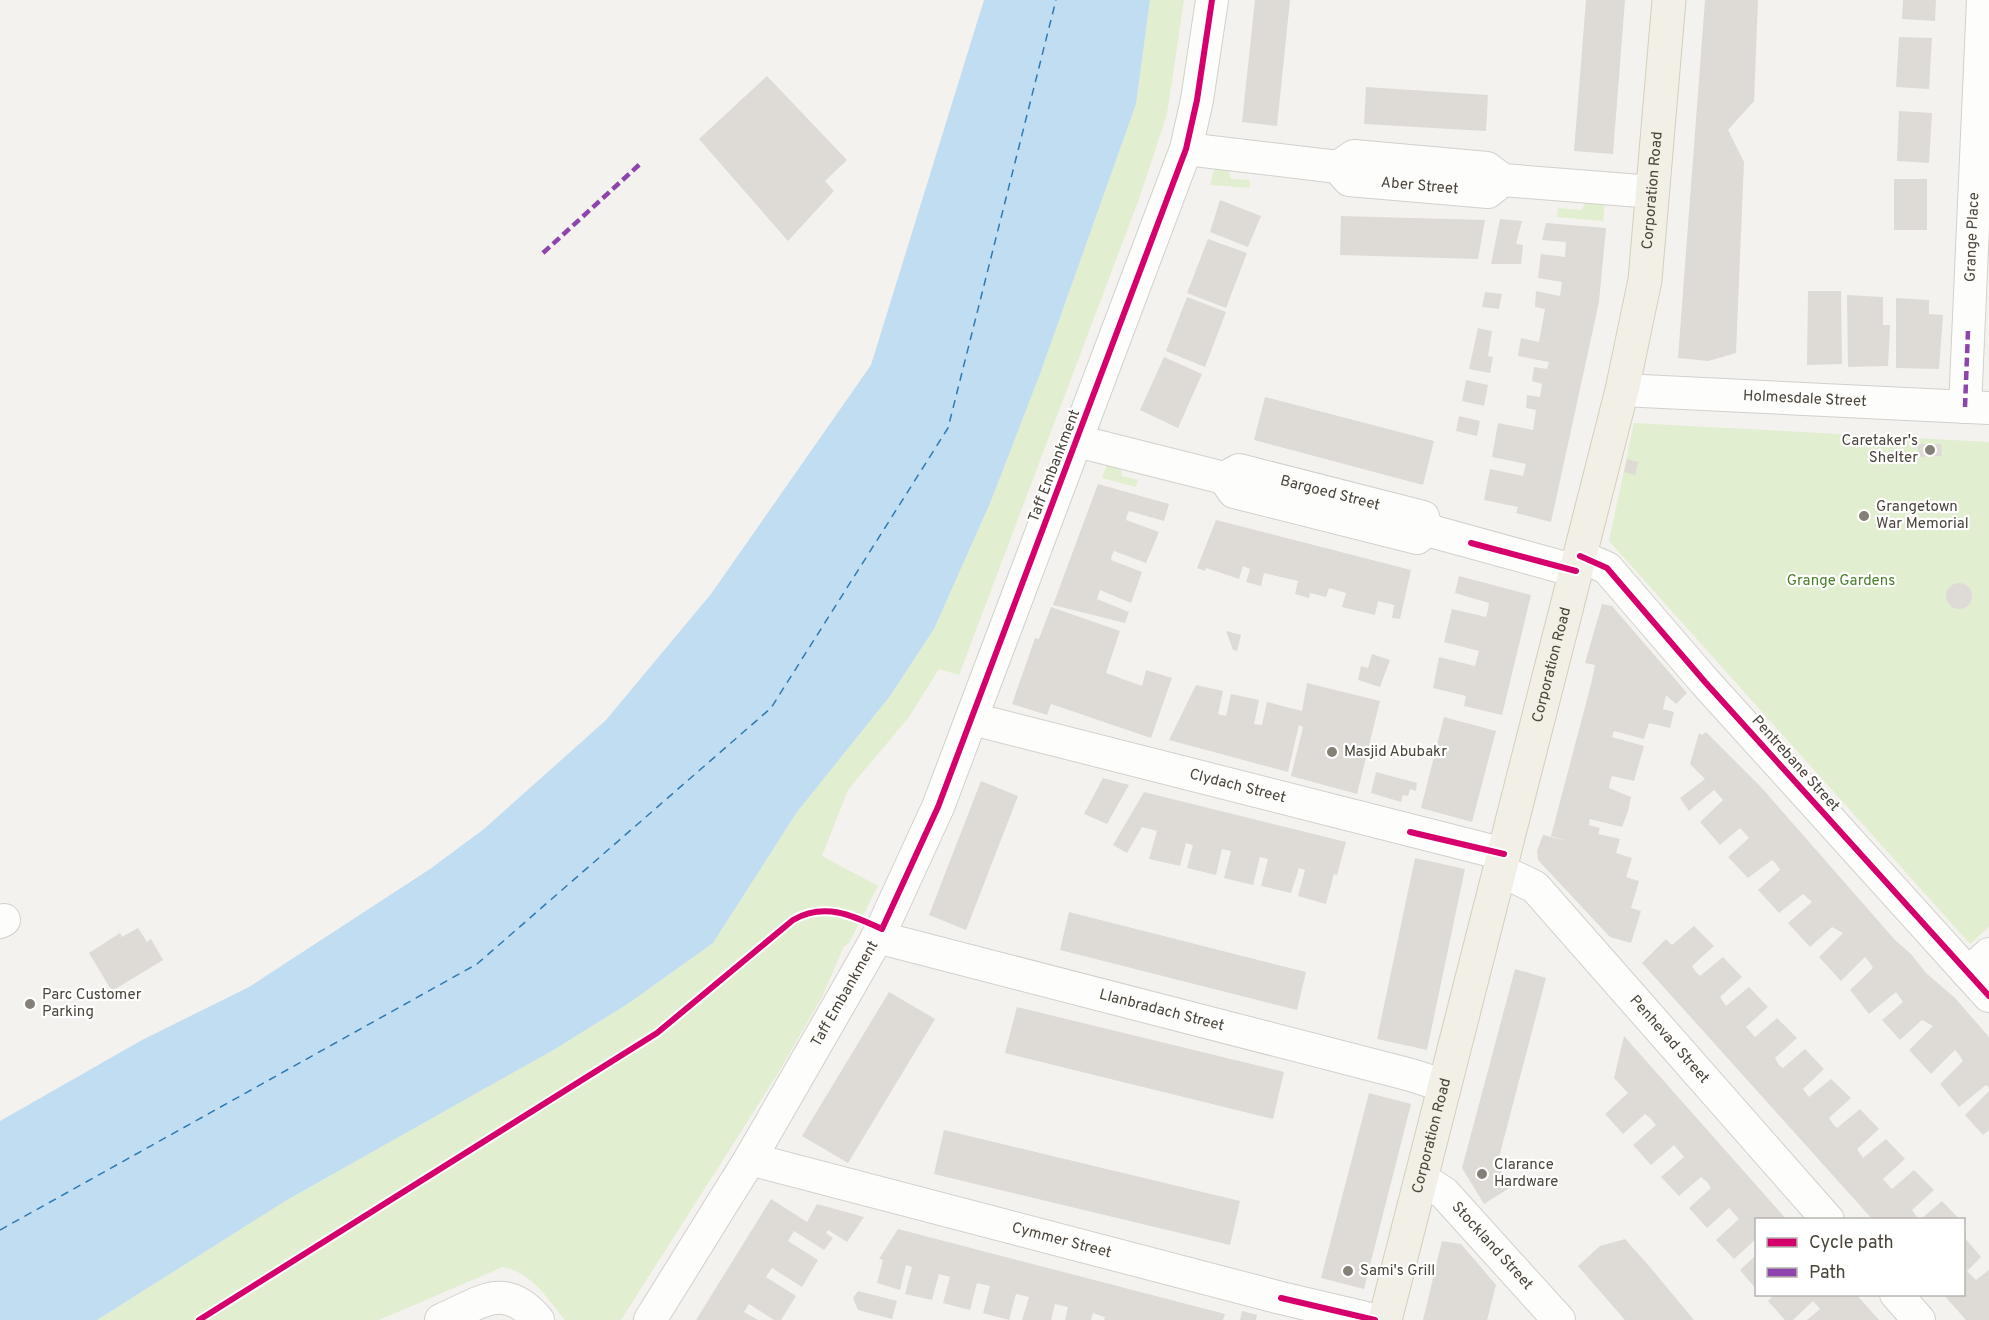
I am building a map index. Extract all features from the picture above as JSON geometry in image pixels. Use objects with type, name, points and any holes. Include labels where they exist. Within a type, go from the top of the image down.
[{"type":"main road","name":"Corporation Road","points":[[1385,1320],[1622,390],[1645,280],[1669,0]]},
{"type":"street","name":"Taff Embankment","points":[[650,1320],[750,1159],[877,938],[938,807],[1186,149],[1197,100],[1212,0]]},
{"type":"street","name":"Grange Place","points":[[1977,407],[1968,331],[1983,0]]},
{"type":"street","name":"Aber Street","points":[[1186,149],[1338,167],[1349,180],[1488,192],[1503,180],[1653,192]]},
{"type":"street","name":"Holmesdale Street","points":[[1622,390],[1977,407]]},
{"type":"street","name":"Bargoed Street","points":[[1077,441],[1224,478],[1234,492],[1417,538],[1427,530],[1471,543],[1578,563]]},
{"type":"street","name":"Pentrebane Street","points":[[1578,563],[1607,568],[1705,682],[1978,963],[1989,996]]},
{"type":"street","name":"Clydach Street","points":[[973,719],[1410,831],[1502,862]]},
{"type":"street","name":"Penhevad Street","points":[[1502,862],[1535,887],[1826,1218]]},
{"type":"street","name":"Llanbradach Street","points":[[877,938],[1298,1045],[1445,1086]]},
{"type":"street","name":"Cymmer Street","points":[[750,1159],[1281,1298],[1375,1320]]},
{"type":"street","name":"Stockland Street","points":[[1421,1178],[1444,1193],[1559,1320]]},
{"type":"street","points":[[441,1320],[482,1302],[506,1296],[524,1304],[538,1320]]},
{"type":"street","points":[[1898,1296],[1919,1320]]},
{"type":"green space","points":[[1150,0],[1184,0],[1167,114],[1139,199],[959,675],[939,669],[909,717],[848,790],[822,856],[878,886],[849,943],[844,946],[822,997],[777,1075],[621,1320],[565,1320],[531,1281],[503,1267],[379,1320],[97,1320],[287,1200],[555,1049],[629,1003],[713,943],[797,812],[890,696],[934,629],[991,501],[1040,374],[1136,104]]},
{"type":"green space","points":[[1215,166],[1227,167],[1231,179],[1250,180],[1250,188],[1210,185]]},
{"type":"green space","points":[[1588,200],[1605,202],[1603,221],[1557,217],[1558,208],[1581,210]]},
{"type":"green space","name":"Grange Gardens","points":[[1634,423],[1989,442],[1989,927],[1970,944],[1609,541]]},
{"type":"green space","points":[[1108,462],[1120,465],[1122,476],[1138,480],[1136,487],[1102,478]]},
{"type":"water","points":[[984,0],[1150,0],[1136,104],[1040,374],[991,501],[934,629],[890,696],[797,812],[713,943],[629,1003],[555,1049],[287,1200],[97,1320],[0,1320],[0,1121],[142,1040],[249,987],[430,869],[484,829],[606,720],[711,594],[871,365]]},
{"type":"building","points":[[1255,0],[1290,0],[1277,126],[1242,122]]},
{"type":"building","points":[[1586,0],[1625,0],[1613,154],[1574,151]]},
{"type":"building","points":[[1705,0],[1758,0],[1754,101],[1728,130],[1744,162],[1736,353],[1708,361],[1678,358]]},
{"type":"building","points":[[1903,0],[1936,0],[1935,21],[1902,19]]},
{"type":"building","points":[[1899,37],[1932,38],[1929,89],[1896,87]]},
{"type":"building","points":[[767,76],[847,160],[825,181],[834,191],[788,241],[699,139]]},
{"type":"building","points":[[1366,87],[1488,95],[1486,131],[1364,124]]},
{"type":"building","points":[[1899,111],[1932,113],[1929,163],[1897,161]]},
{"type":"building","points":[[1894,179],[1927,179],[1927,230],[1894,230]]},
{"type":"building","points":[[1220,200],[1261,216],[1248,247],[1210,232]]},
{"type":"building","points":[[1341,216],[1485,220],[1478,259],[1340,255]]},
{"type":"building","points":[[1500,219],[1522,221],[1516,244],[1523,245],[1521,264],[1491,264]]},
{"type":"building","points":[[1546,223],[1606,228],[1599,302],[1551,522],[1516,513],[1518,507],[1484,500],[1490,469],[1523,476],[1526,464],[1492,457],[1498,423],[1533,430],[1536,410],[1526,408],[1527,395],[1540,397],[1542,384],[1532,381],[1534,367],[1547,369],[1549,362],[1518,356],[1521,338],[1539,342],[1545,309],[1535,307],[1536,291],[1560,296],[1562,282],[1538,278],[1541,254],[1565,257],[1566,242],[1542,240]]},
{"type":"building","points":[[1208,239],[1247,253],[1226,308],[1187,293]]},
{"type":"building","points":[[1808,291],[1841,291],[1842,364],[1807,365]]},
{"type":"building","points":[[1485,292],[1502,294],[1499,309],[1482,307]]},
{"type":"building","points":[[1847,295],[1883,297],[1883,325],[1890,325],[1888,366],[1848,367]]},
{"type":"building","points":[[1187,297],[1226,312],[1205,367],[1166,351]]},
{"type":"building","points":[[1896,298],[1929,300],[1929,314],[1943,315],[1939,369],[1896,368]]},
{"type":"building","points":[[1478,328],[1492,331],[1488,356],[1493,357],[1490,373],[1469,369]]},
{"type":"building","points":[[1164,357],[1202,374],[1178,428],[1140,410]]},
{"type":"building","points":[[1466,380],[1488,385],[1484,406],[1462,401]]},
{"type":"building","points":[[1265,397],[1434,441],[1423,485],[1254,440]]},
{"type":"building","points":[[1459,416],[1480,421],[1477,436],[1456,431]]},
{"type":"building","name":"Caretaker's Shelter","points":[[1918,444],[1941,444],[1942,456],[1918,457]]},
{"type":"building","points":[[1627,459],[1638,462],[1635,475],[1624,472]]},
{"type":"building","points":[[1098,484],[1169,504],[1164,521],[1129,511],[1127,515],[1126,520],[1159,532],[1146,563],[1114,551],[1112,555],[1111,560],[1142,572],[1131,603],[1100,590],[1097,599],[1129,612],[1125,623],[1053,605]]},
{"type":"building","points":[[1216,520],[1411,570],[1400,619],[1392,618],[1394,605],[1378,601],[1375,615],[1342,607],[1346,593],[1329,588],[1326,597],[1310,593],[1309,598],[1295,594],[1298,581],[1264,573],[1261,586],[1246,582],[1250,569],[1243,566],[1239,579],[1206,568],[1205,571],[1197,568]]},
{"type":"building","points":[[1459,576],[1531,595],[1502,715],[1464,706],[1466,696],[1433,688],[1439,657],[1475,666],[1479,651],[1444,642],[1452,609],[1486,617],[1488,610],[1489,603],[1455,593]]},
{"type":"building","points":[[1959,583],[1968,587],[1972,596],[1968,605],[1959,609],[1950,605],[1946,596],[1950,587]]},
{"type":"building","points":[[1602,604],[1612,606],[1687,693],[1676,704],[1666,695],[1663,709],[1674,712],[1670,728],[1649,723],[1644,739],[1614,731],[1612,737],[1644,746],[1634,781],[1612,776],[1610,782],[1609,788],[1631,797],[1628,811],[1622,827],[1590,819],[1589,825],[1600,828],[1598,834],[1620,839],[1616,853],[1632,858],[1626,877],[1639,881],[1631,908],[1641,911],[1631,943],[1610,937],[1538,860],[1537,851],[1543,835],[1567,841],[1551,836],[1591,684],[1595,665],[1585,663]]},
{"type":"building","points":[[1051,607],[1120,631],[1106,673],[1142,686],[1146,670],[1172,678],[1151,738],[1051,704],[1047,715],[1012,704],[1035,638],[1039,639]]},
{"type":"building","points":[[1226,631],[1241,635],[1237,651],[1233,650]]},
{"type":"building","points":[[1372,654],[1390,660],[1380,687],[1358,680],[1361,666],[1368,668]]},
{"type":"building","points":[[1307,683],[1380,701],[1357,794],[1291,776],[1303,727],[1299,725],[1288,772],[1169,740],[1196,685],[1223,691],[1218,714],[1226,716],[1231,694],[1259,700],[1254,724],[1262,725],[1267,702],[1302,711]]},
{"type":"building","points":[[1444,717],[1496,731],[1472,822],[1421,808]]},
{"type":"building","points":[[1706,732],[1761,787],[1895,940],[1911,954],[1926,973],[1955,998],[1989,1037],[1989,1088],[1986,1085],[1959,1107],[1940,1084],[1963,1061],[1955,1050],[1931,1074],[1909,1050],[1933,1026],[1922,1020],[1900,1040],[1882,1020],[1903,1002],[1896,992],[1869,1014],[1850,990],[1873,968],[1865,957],[1841,981],[1819,957],[1843,933],[1832,927],[1810,947],[1788,923],[1812,902],[1803,894],[1779,913],[1758,890],[1780,870],[1776,864],[1772,860],[1748,878],[1728,857],[1749,838],[1740,828],[1720,845],[1700,822],[1723,800],[1714,790],[1689,811],[1680,798],[1705,779],[1690,764],[1699,733],[1702,735]]},
{"type":"building","points":[[1376,772],[1417,783],[1416,791],[1410,789],[1408,796],[1403,795],[1401,802],[1371,793]]},
{"type":"building","points":[[1103,778],[1129,785],[1107,824],[1084,814]]},
{"type":"building","points":[[981,781],[1018,796],[966,930],[929,915]]},
{"type":"building","points":[[1144,792],[1346,842],[1326,904],[1298,896],[1305,870],[1299,868],[1291,893],[1261,886],[1268,859],[1260,857],[1253,885],[1224,878],[1231,851],[1222,849],[1216,875],[1187,868],[1193,845],[1186,843],[1180,866],[1149,859],[1157,831],[1142,827],[1127,853],[1113,845]]},
{"type":"building","points":[[1415,858],[1465,869],[1427,1050],[1377,1039]]},
{"type":"building","points":[[1069,912],[1306,972],[1297,1010],[1060,950]]},
{"type":"building","points":[[1694,926],[1714,946],[1692,966],[1696,972],[1700,976],[1723,957],[1742,977],[1720,997],[1726,1006],[1749,987],[1768,1007],[1746,1027],[1755,1037],[1777,1018],[1797,1038],[1775,1058],[1779,1065],[1783,1068],[1805,1049],[1824,1069],[1803,1089],[1809,1097],[1831,1079],[1851,1098],[1829,1118],[1833,1124],[1837,1128],[1860,1109],[1879,1129],[1857,1149],[1863,1158],[1886,1139],[1905,1159],[1883,1179],[1892,1189],[1914,1170],[1934,1190],[1912,1210],[1918,1218],[1871,1218],[1642,963],[1666,939],[1672,945]]},
{"type":"building","points":[[138,928],[147,942],[151,939],[163,960],[112,991],[89,953],[120,933],[122,937]]},
{"type":"building","points":[[1515,969],[1546,978],[1497,1165],[1511,1187],[1484,1204],[1462,1168]]},
{"type":"building","points":[[889,992],[935,1019],[848,1163],[802,1136]]},
{"type":"building","points":[[1017,1007],[1284,1072],[1273,1119],[1005,1053]]},
{"type":"building","points":[[1624,1036],[1785,1218],[1755,1218],[1755,1240],[1734,1259],[1716,1240],[1739,1219],[1729,1208],[1707,1228],[1689,1208],[1711,1188],[1707,1182],[1701,1177],[1679,1196],[1661,1177],[1684,1157],[1674,1145],[1651,1165],[1633,1145],[1656,1125],[1651,1119],[1645,1114],[1623,1134],[1605,1114],[1628,1093],[1614,1078]]},
{"type":"building","points":[[1989,1091],[1989,1130],[1983,1135],[1965,1115]]},
{"type":"building","points":[[1369,1093],[1411,1104],[1364,1289],[1321,1278]]},
{"type":"building","points":[[944,1130],[1240,1201],[1230,1245],[934,1174]]},
{"type":"building","points":[[771,1199],[807,1222],[817,1204],[864,1217],[847,1242],[828,1230],[826,1233],[833,1238],[824,1250],[794,1231],[788,1241],[818,1260],[802,1287],[772,1268],[766,1277],[796,1296],[781,1320],[774,1320],[749,1304],[744,1312],[758,1320],[696,1320]]},
{"type":"building","points":[[1942,1201],[1958,1218],[1922,1218]]},
{"type":"building","points":[[898,1229],[1225,1314],[1223,1320],[1104,1320],[1105,1317],[1093,1313],[1091,1320],[1065,1320],[1068,1307],[1055,1304],[1051,1320],[1022,1320],[1029,1297],[1016,1294],[1009,1320],[983,1313],[990,1286],[977,1283],[970,1310],[943,1303],[950,1277],[939,1274],[932,1300],[905,1294],[912,1267],[906,1265],[900,1290],[877,1283],[883,1260],[879,1259]]},
{"type":"building","points":[[1965,1238],[1981,1257],[1967,1271],[1976,1280],[1989,1270],[1989,1320],[1966,1320],[1945,1296],[1965,1296]]},
{"type":"building","points":[[1625,1239],[1694,1320],[1625,1320],[1578,1266],[1600,1246]]},
{"type":"building","points":[[1442,1241],[1461,1244],[1496,1285],[1487,1320],[1423,1320]]},
{"type":"building","points":[[1755,1256],[1755,1288],[1740,1270]]},
{"type":"building","points":[[858,1291],[897,1301],[892,1319],[858,1310],[853,1298]]},
{"type":"building","points":[[1773,1296],[1858,1296],[1879,1320],[1807,1320],[1820,1309],[1813,1301],[1793,1320],[1785,1320],[1768,1301]]},
{"type":"building","points":[[1242,1311],[1257,1315],[1256,1320],[1240,1320]]},
{"type":"ferry route","points":[[0,1230],[477,964],[771,708],[948,428],[1056,0]]},
{"type":"marked path","points":[[543,253],[640,164]]},
{"type":"marked path","points":[[1965,407],[1968,331]]},
{"type":"cycle path","points":[[199,1320],[657,1033],[793,920],[816,912],[838,912],[882,929],[938,807],[1186,149],[1197,100],[1212,0]]},
{"type":"cycle path","points":[[1471,543],[1576,571]]},
{"type":"cycle path","points":[[1580,556],[1607,568],[1705,682],[1989,996]]},
{"type":"cycle path","points":[[1410,832],[1504,854]]},
{"type":"cycle path","points":[[1281,1298],[1375,1320]]},
{"type":"place","name":"Caretaker's Shelter","points":[[1930,450]]},
{"type":"place","name":"Grangetown War Memorial","points":[[1864,516]]},
{"type":"place","name":"Masjid Abubakr","points":[[1332,752]]},
{"type":"place","name":"Parc Customer Parking","points":[[30,1004]]},
{"type":"place","name":"Clarance Hardware","points":[[1482,1174]]},
{"type":"place","name":"Sami's Grill","points":[[1348,1271]]}]
